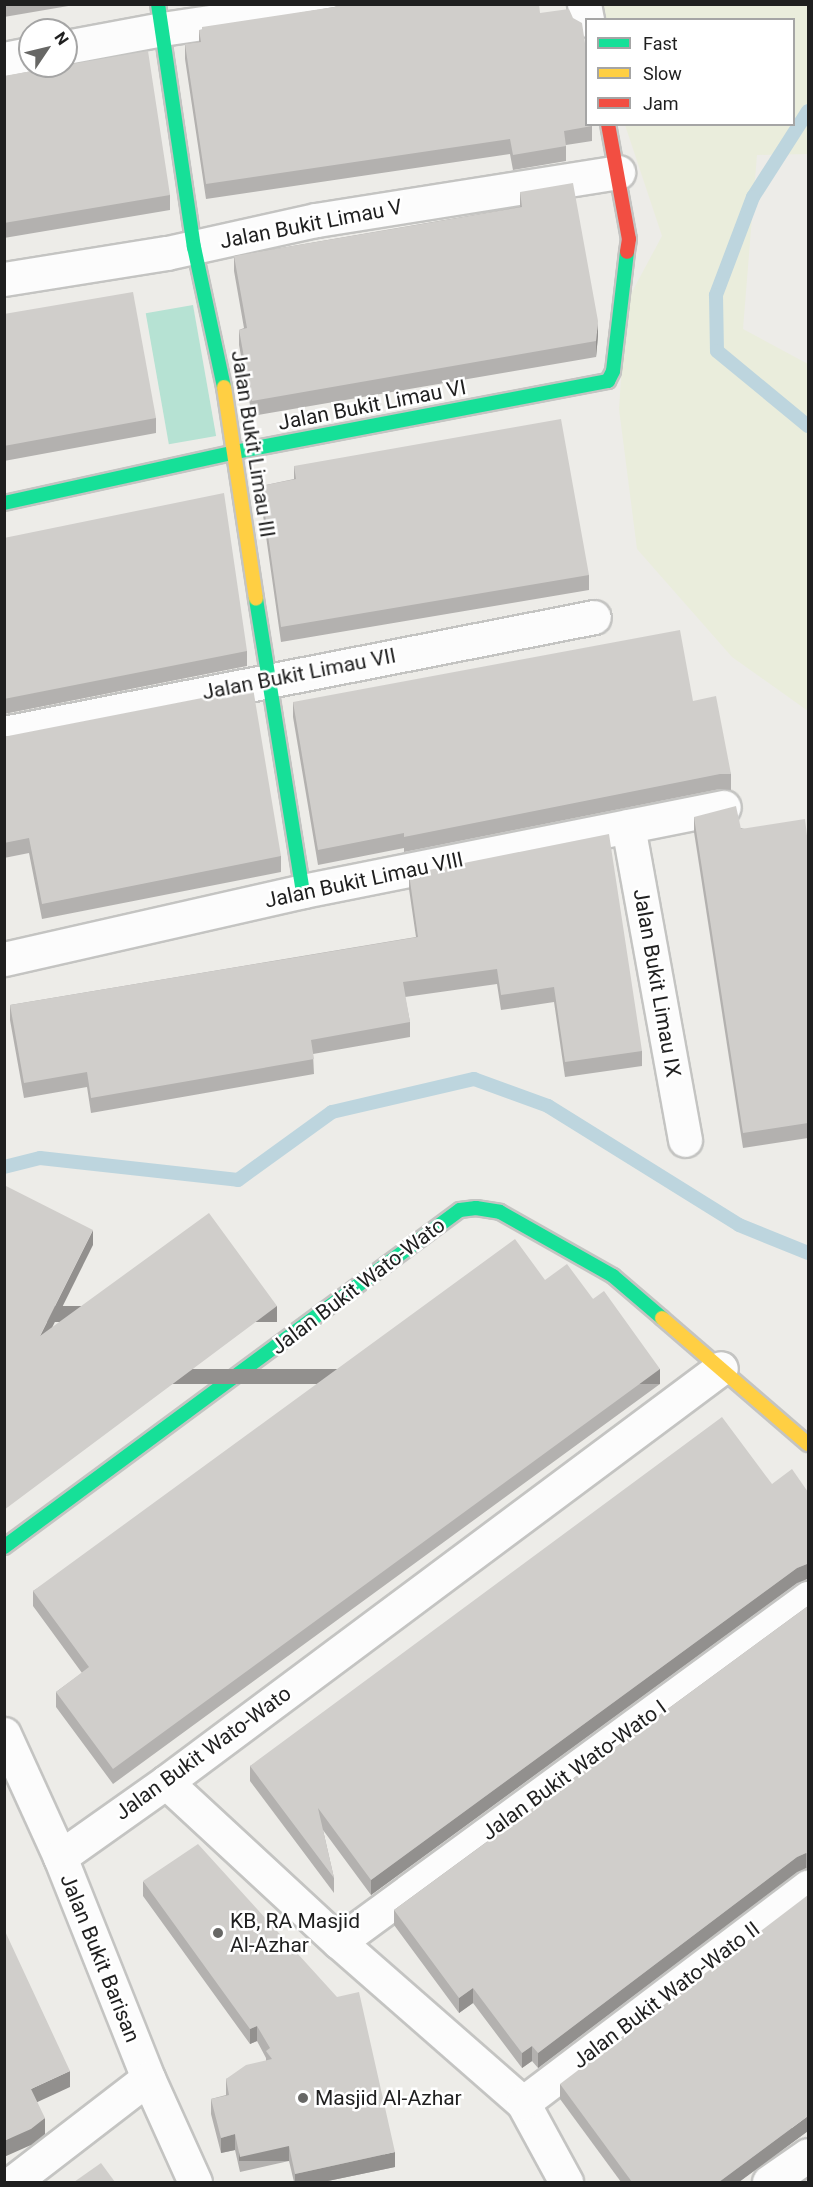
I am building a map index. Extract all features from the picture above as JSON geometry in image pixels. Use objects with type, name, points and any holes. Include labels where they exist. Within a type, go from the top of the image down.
[{"type":"street","points":[[78,43],[160,17],[331,4]]},
{"type":"street","name":"Jalan Bukit Limau III","points":[[160,17],[194,247],[229,410],[268,680],[303,891]]},
{"type":"street","points":[[608,126],[618,172]]},
{"type":"street","name":"Jalan Bukit Limau V","points":[[4,279],[194,247],[316,220],[618,172]]},
{"type":"street","name":"Jalan Bukit Limau VI","points":[[4,503],[235,453],[608,381],[613,371],[628,239],[618,172]]},
{"type":"street","name":"Jalan Bukit Limau VII","points":[[4,733],[594,617]]},
{"type":"street","name":"Jalan Bukit Limau VIII","points":[[4,959],[303,891],[724,807]]},
{"type":"street","name":"Jalan Bukit Limau IX","points":[[628,826],[685,1140]]},
{"type":"street","name":"Jalan Bukit Wato-Wato","points":[[4,1547],[460,1210],[476,1208],[500,1212],[614,1276],[808,1444]]},
{"type":"street","name":"Jalan Bukit Wato-Wato","points":[[60,1857],[166,1782],[721,1368]]},
{"type":"street","name":"Jalan Bukit Wato-Wato I","points":[[339,1942],[808,1598]]},
{"type":"street","name":"Jalan Bukit Barisan","points":[[4,1734],[60,1857],[148,2078],[195,2182]]},
{"type":"street","points":[[166,1782],[339,1942],[523,2103],[566,2182]]},
{"type":"street","name":"Jalan Bukit Wato-Wato II","points":[[523,2103],[808,1887]]},
{"type":"street","points":[[13,2182],[148,2078]]},
{"type":"street","points":[[769,2182],[808,2155]]},
{"type":"green space","points":[[571,5],[808,5],[808,154],[757,155],[743,329],[808,364],[808,711],[732,657],[637,549],[619,409],[626,303],[662,236],[625,126],[795,126],[795,18],[585,19]]},
{"type":"green space","points":[[193,305],[216,436],[169,444],[146,313]]},
{"type":"building","points":[[340,4],[539,4],[540,13],[569,9],[573,18],[582,23],[585,43],[585,126],[592,126],[564,131],[566,146],[513,155],[510,139],[206,184],[185,44],[201,42],[199,30],[202,30],[202,27],[334,7]]},
{"type":"building","points":[[148,51],[170,195],[4,223],[4,76],[18,74],[18,78],[78,78],[78,63]]},
{"type":"building","points":[[573,183],[598,321],[596,341],[252,401],[239,330],[247,328],[234,256],[522,207],[520,192]]},
{"type":"building","points":[[133,292],[156,418],[4,446],[4,314]]},
{"type":"building","points":[[561,419],[589,575],[281,627],[261,486],[296,479],[294,466]]},
{"type":"building","points":[[224,493],[247,651],[4,699],[4,538]]},
{"type":"building","points":[[680,630],[693,701],[716,696],[731,774],[720,774],[404,837],[404,833],[318,850],[293,702]]},
{"type":"building","points":[[253,688],[281,856],[42,904],[29,838],[4,843],[4,736]]},
{"type":"building","points":[[736,806],[741,829],[805,819],[808,844],[808,1123],[743,1133],[694,817]]},
{"type":"building","points":[[609,834],[642,1051],[565,1062],[554,987],[501,995],[497,969],[403,982],[410,1022],[311,1040],[314,1059],[91,1098],[87,1072],[24,1083],[10,1005],[418,937],[409,874]]},
{"type":"building","points":[[4,1185],[93,1230],[40,1336],[209,1213],[277,1306],[4,1510]]},
{"type":"building","points":[[515,1239],[545,1280],[567,1264],[593,1299],[604,1291],[660,1369],[113,1769],[56,1692],[89,1667],[33,1591]]},
{"type":"building","points":[[722,1417],[772,1484],[792,1469],[808,1492],[808,1565],[797,1568],[371,1880],[318,1808],[334,1878],[250,1766]]},
{"type":"building","points":[[808,1606],[808,1854],[797,1857],[538,2053],[532,2046],[522,2053],[473,1988],[459,1998],[394,1910]]},
{"type":"building","points":[[198,1844],[337,1997],[359,1992],[395,2152],[295,2174],[289,2146],[240,2157],[235,2134],[221,2138],[211,2099],[229,2095],[226,2079],[246,2065],[272,2059],[266,2051],[270,2048],[257,2026],[250,2029],[143,1881]]},
{"type":"building","points":[[808,1895],[808,2116],[719,2182],[632,2182],[560,2084]]},
{"type":"building","points":[[4,1929],[70,2071],[31,2089],[45,2118],[31,2129],[4,2141]]},
{"type":"building","points":[[101,2163],[115,2182],[74,2182]]},
{"type":"waterway","points":[[808,111],[753,197],[716,295],[717,351],[808,426]]},
{"type":"waterway","points":[[4,1167],[40,1158],[238,1180],[332,1112],[474,1079],[548,1106],[739,1225],[808,1253]]},
{"type":"traffic: fast","points":[[158,4],[194,247],[224,387]]},
{"type":"traffic: fast","points":[[4,503],[235,452],[608,381],[613,371],[627,252]]},
{"type":"traffic: fast","points":[[256,599],[303,891]]},
{"type":"traffic: fast","points":[[4,1547],[460,1210],[476,1208],[500,1212],[613,1276],[662,1318]]},
{"type":"traffic: slow","points":[[224,387],[256,599]]},
{"type":"traffic: slow","points":[[662,1318],[808,1444]]},
{"type":"traffic: jam","points":[[608,126],[629,239],[627,252]]},
{"type":"place","name":"KB, RA Masjid Al-Azhar","points":[[218,1933]]},
{"type":"place","name":"Masjid Al-Azhar","points":[[303,2098]]}]
